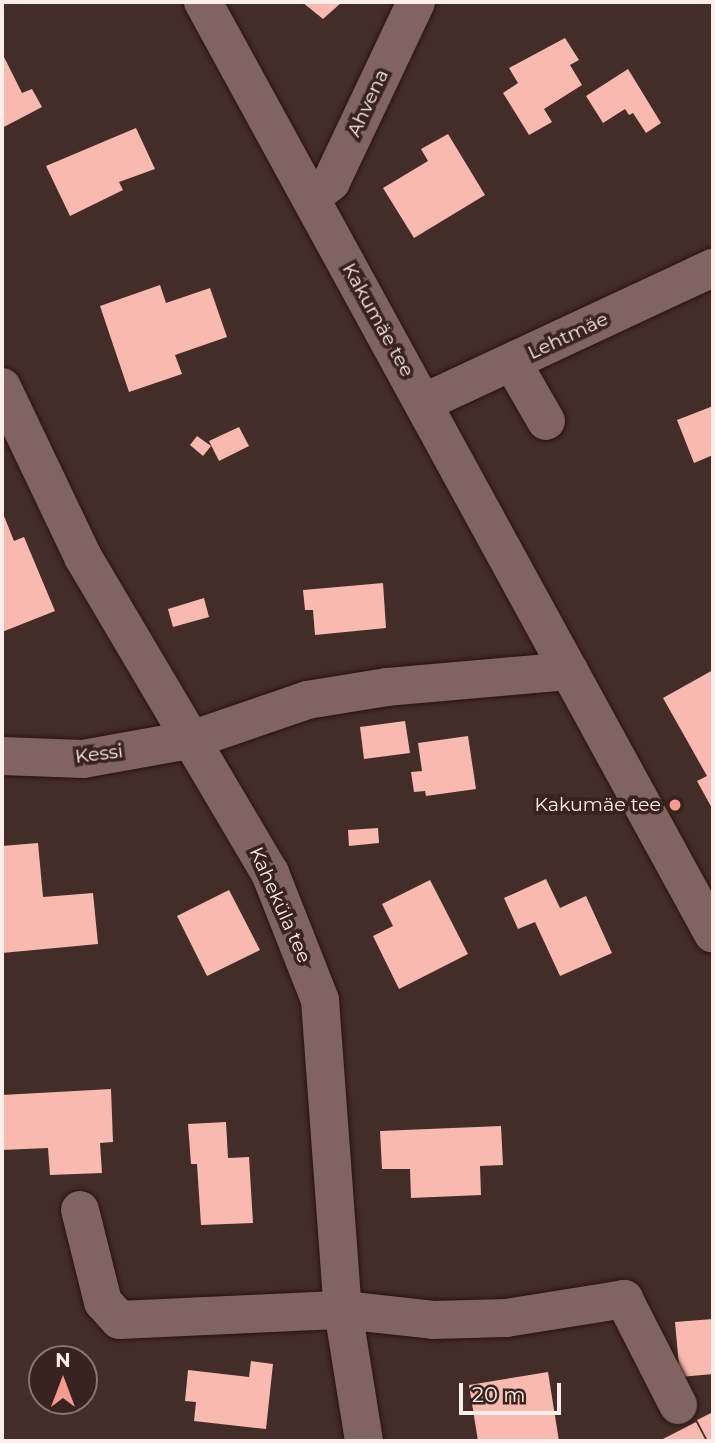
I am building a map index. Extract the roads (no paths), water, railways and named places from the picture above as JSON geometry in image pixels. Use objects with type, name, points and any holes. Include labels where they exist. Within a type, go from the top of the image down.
[{"type":"street","name":"Kakumäe tee","points":[[203,2],[713,934]]},
{"type":"street","name":"Ahvena","points":[[311,198],[331,182],[416,2]]},
{"type":"street","name":"Lehtmäe","points":[[423,403],[713,268]]},
{"type":"street","points":[[512,362],[546,421]]},
{"type":"street","name":"Kaheküla tee","points":[[2,387],[83,557],[194,739],[270,873],[320,1000],[343,1310],[364,1441]]},
{"type":"street","name":"Kessi","points":[[2,756],[83,759],[194,739],[307,700],[387,687],[569,671]]},
{"type":"street","points":[[80,1210],[103,1303],[119,1320],[343,1310],[433,1320],[506,1318],[624,1299],[678,1405]]},
{"type":"place","name":"Kakumäe tee","points":[[675,805]]}]
